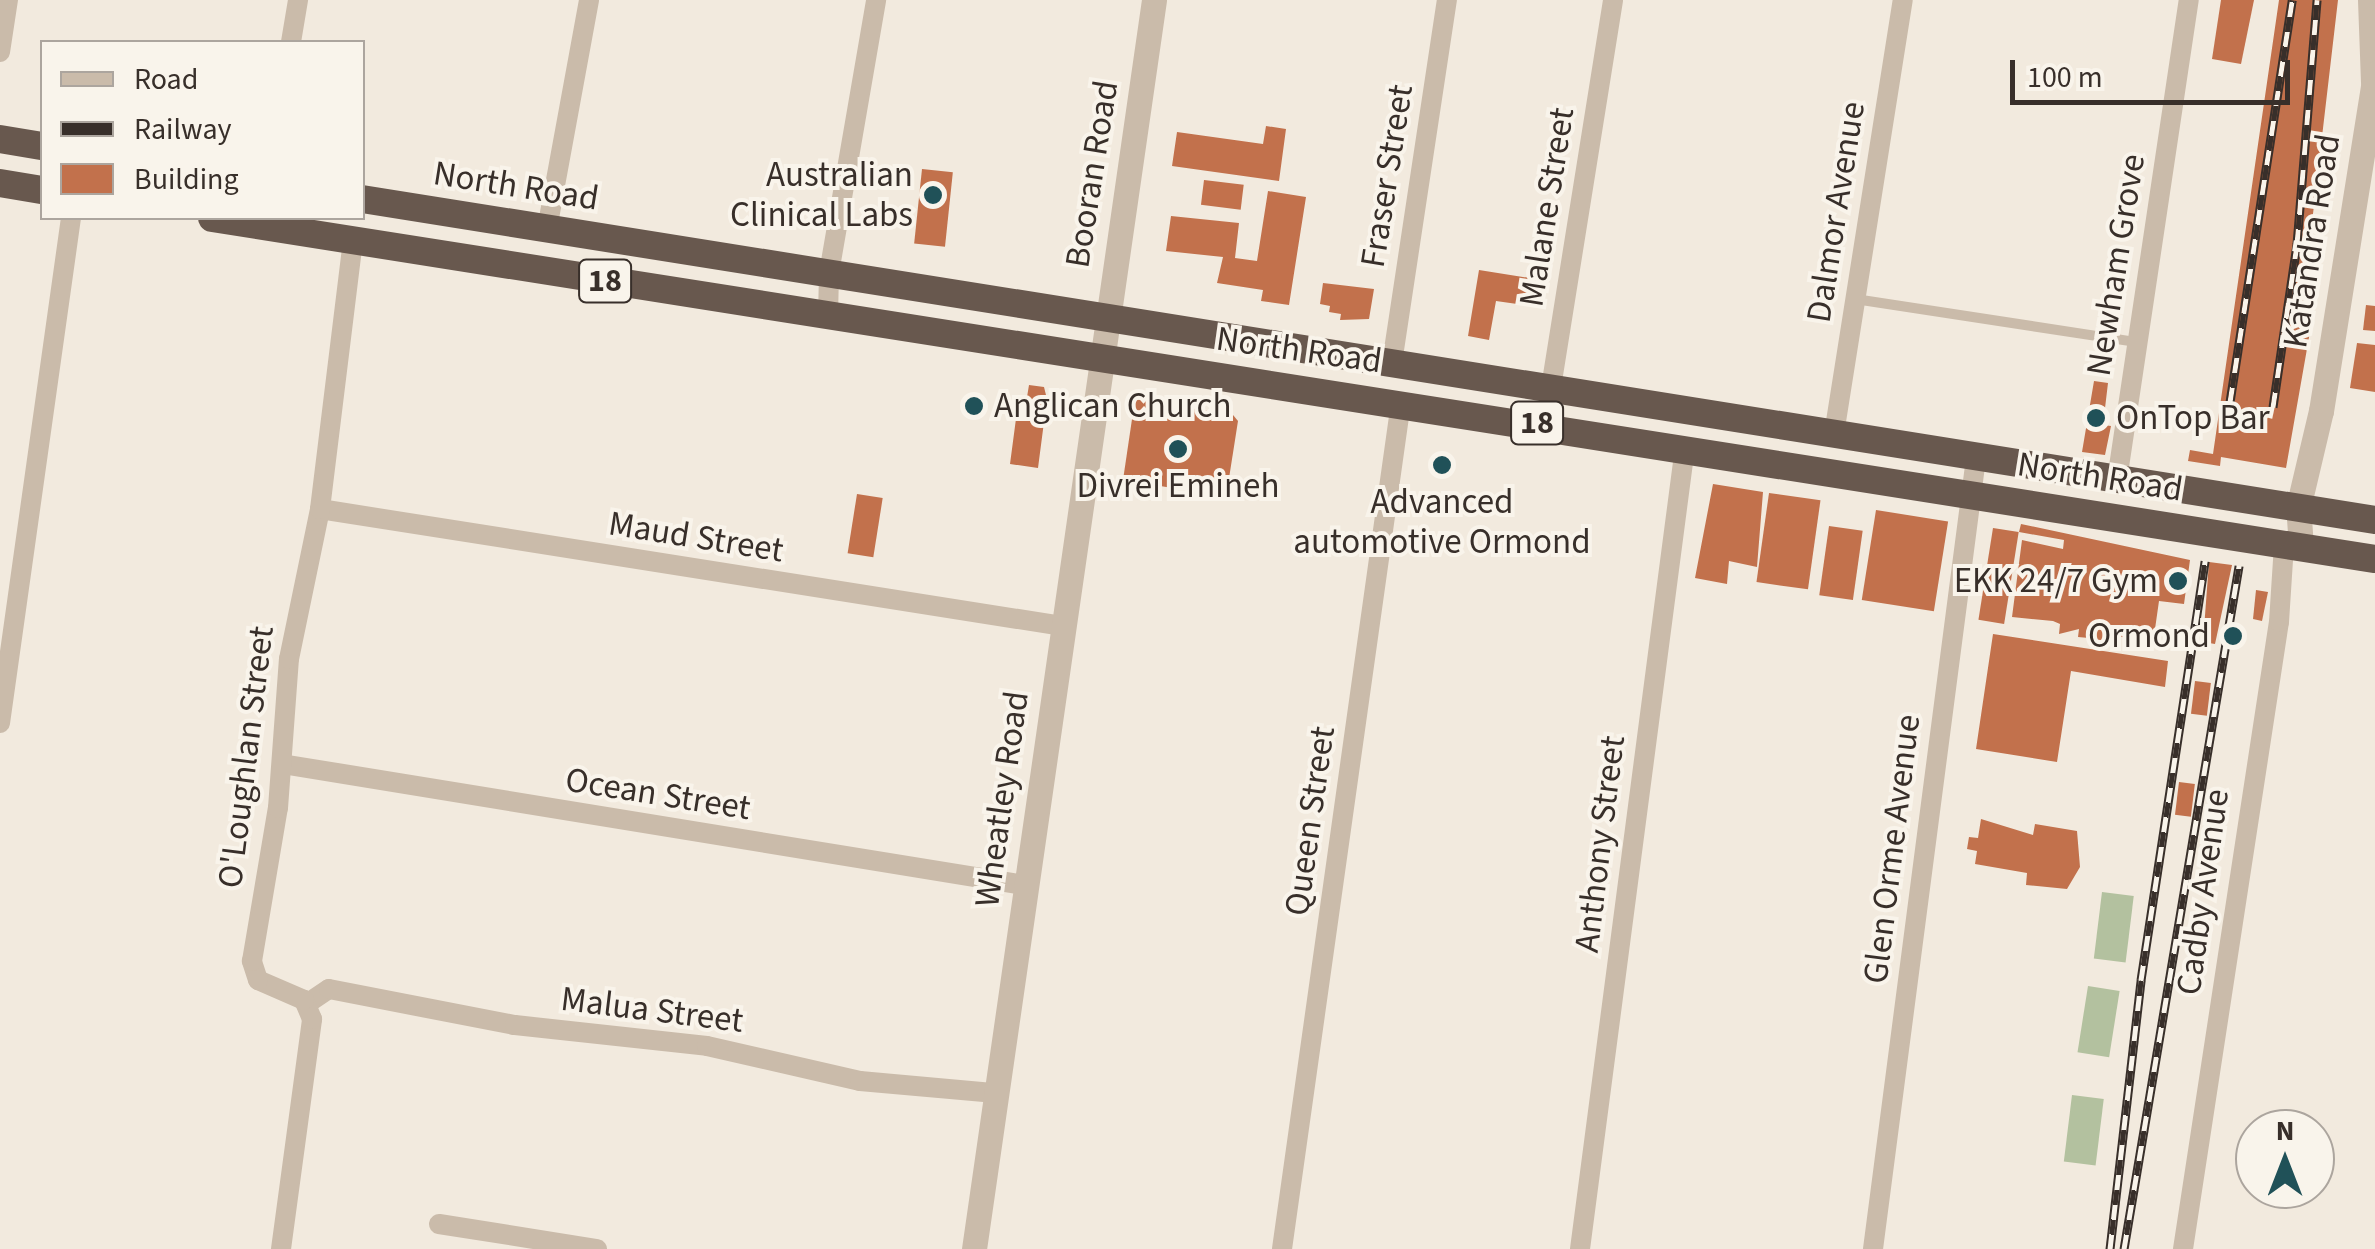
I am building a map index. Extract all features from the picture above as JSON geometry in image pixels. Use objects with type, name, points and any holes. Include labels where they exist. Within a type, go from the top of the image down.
[{"type":"highway","points":[[0,139],[40,146]]},
{"type":"highway","points":[[0,184],[40,190]]},
{"type":"highway","name":"North Road","points":[[365,200],[2375,520]]},
{"type":"highway","name":"North Road","points":[[225,220],[828,317],[1402,402],[2375,559]]},
{"type":"highway","points":[[1224,378],[1230,336]]},
{"type":"street","points":[[0,52],[8,0]]},
{"type":"street","points":[[291,40],[298,0]]},
{"type":"street","points":[[553,230],[588,0]]},
{"type":"street","points":[[828,317],[876,0]]},
{"type":"street","name":"Booran Road","points":[[1101,359],[1154,0]]},
{"type":"street","name":"Fraser Street","points":[[1392,363],[1447,0]]},
{"type":"street","name":"Malane Street","points":[[1545,425],[1612,0]]},
{"type":"street","name":"Dalmor Avenue","points":[[1834,434],[1903,0]]},
{"type":"street","name":"Newham Grove","points":[[2117,480],[2189,0]]},
{"type":"street","name":"Katandra Road","points":[[2293,546],[2308,509],[2374,77],[2370,0]]},
{"type":"street","points":[[0,724],[70,220]]},
{"type":"street","name":"O'Loughlan Street","points":[[308,1003],[266,987],[252,970],[282,764],[291,645],[320,509],[354,240]]},
{"type":"street","name":"Wheatley Road","points":[[974,1249],[1101,359]]},
{"type":"street","name":"Queen Street","points":[[1282,1249],[1402,402]]},
{"type":"street","name":"Anthony Street","points":[[1580,1249],[1685,447]]},
{"type":"street","name":"Glen Orme Avenue","points":[[1873,1249],[1976,458]]},
{"type":"street","name":"Maud Street","points":[[320,509],[1062,626]]},
{"type":"street","name":"Cadby Avenue","points":[[2183,1249],[2293,546]]},
{"type":"street","name":"Ocean Street","points":[[282,764],[1024,885]]},
{"type":"street","name":"Malua Street","points":[[308,1003],[328,989],[514,1026],[707,1046],[860,1081],[995,1093]]},
{"type":"street","points":[[281,1249],[312,1028],[308,1003]]},
{"type":"street","points":[[439,1224],[597,1249]]},
{"type":"lane","points":[[1855,300],[2138,342]]},
{"type":"green space","points":[[2102,892],[2134,896],[2126,962],[2094,959]]},
{"type":"green space","points":[[2088,986],[2120,991],[2109,1057],[2078,1052]]},
{"type":"green space","points":[[2072,1095],[2104,1099],[2096,1165],[2064,1162]]},
{"type":"building","points":[[2221,0],[2254,0],[2241,64],[2212,59]]},
{"type":"building","points":[[2279,0],[2338,0],[2302,308],[2311,326],[2286,468],[2221,457],[2220,466],[2188,461],[2190,450],[2213,454]]},
{"type":"building","points":[[1266,126],[1286,129],[1279,181],[1172,166],[1177,132],[1263,144]]},
{"type":"building","name":"Australian Clinical Labs","points":[[922,169],[953,172],[945,247],[914,244]]},
{"type":"building","points":[[1204,180],[1244,185],[1241,210],[1201,205]]},
{"type":"building","points":[[1268,191],[1306,197],[1289,305],[1261,301],[1263,290],[1217,283],[1223,257],[1166,251],[1171,216],[1239,223],[1235,258],[1257,261]]},
{"type":"building","points":[[1479,270],[1536,279],[1532,306],[1496,301],[1489,340],[1468,336]]},
{"type":"building","points":[[1323,283],[1374,289],[1369,319],[1340,320],[1341,314],[1329,312],[1330,306],[1320,304]]},
{"type":"building","points":[[2366,305],[2375,306],[2375,331],[2363,330]]},
{"type":"building","points":[[2357,343],[2375,345],[2375,392],[2350,388]]},
{"type":"building","name":"OnTop Bar","points":[[2094,381],[2108,383],[2103,425],[2111,426],[2105,455],[2082,452]]},
{"type":"building","points":[[1029,385],[1044,387],[1047,399],[1038,468],[1010,464],[1019,396],[1027,397]]},
{"type":"building","name":"Divrei Emineh","points":[[1135,399],[1233,415],[1238,421],[1227,491],[1222,496],[1123,480]]},
{"type":"building","points":[[1713,484],[1763,492],[1757,567],[1729,561],[1727,584],[1695,578]]},
{"type":"building","points":[[1769,493],[1820,500],[1808,589],[1756,582]]},
{"type":"building","points":[[857,494],[883,498],[873,557],[848,553]]},
{"type":"building","points":[[1876,510],[1948,521],[1934,611],[1862,600]]},
{"type":"building","points":[[2021,524],[2190,560],[2184,604],[2159,601],[2154,636],[2131,633],[2130,640],[2107,631],[2106,641],[2094,639],[2091,628],[2089,638],[2078,637],[2079,629],[2059,634],[2060,624],[2053,621],[2012,617],[2022,540],[2063,549],[2064,540],[2019,532]]},
{"type":"building","points":[[1829,526],[1863,531],[1853,600],[1819,595]]},
{"type":"building","points":[[1993,528],[2019,532],[2004,624],[1978,620]]},
{"type":"building","points":[[2209,562],[2232,565],[2215,644],[2203,642]]},
{"type":"building","points":[[2256,590],[2268,592],[2262,621],[2253,619]]},
{"type":"building","points":[[1993,634],[2168,661],[2165,687],[2071,671],[2057,762],[1976,749]]},
{"type":"building","points":[[2195,681],[2211,683],[2207,716],[2191,714]]},
{"type":"building","points":[[2179,782],[2195,784],[2191,817],[2175,815]]},
{"type":"building","points":[[1981,819],[2033,835],[2035,824],[2077,831],[2080,867],[2067,889],[2026,885],[2027,873],[1975,864],[1977,851],[1967,849],[1969,837],[1978,838]]},
{"type":"railway","points":[[2230,402],[2292,0]]},
{"type":"railway","points":[[2273,407],[2297,244],[2317,0]]},
{"type":"railway","points":[[2110,1249],[2141,980],[2205,561]]},
{"type":"railway","points":[[2124,1249],[2239,566]]},
{"type":"place","name":"Australian Clinical Labs","points":[[933,195]]},
{"type":"place","name":"Anglican Church","points":[[974,406]]},
{"type":"place","name":"OnTop Bar","points":[[2096,418]]},
{"type":"place","name":"Divrei Emineh","points":[[1178,449]]},
{"type":"place","name":"Advanced automotive Ormond","points":[[1442,465]]},
{"type":"place","name":"EKK 24/7 Gym","points":[[2178,581]]},
{"type":"place","name":"Ormond","points":[[2233,636]]}]
